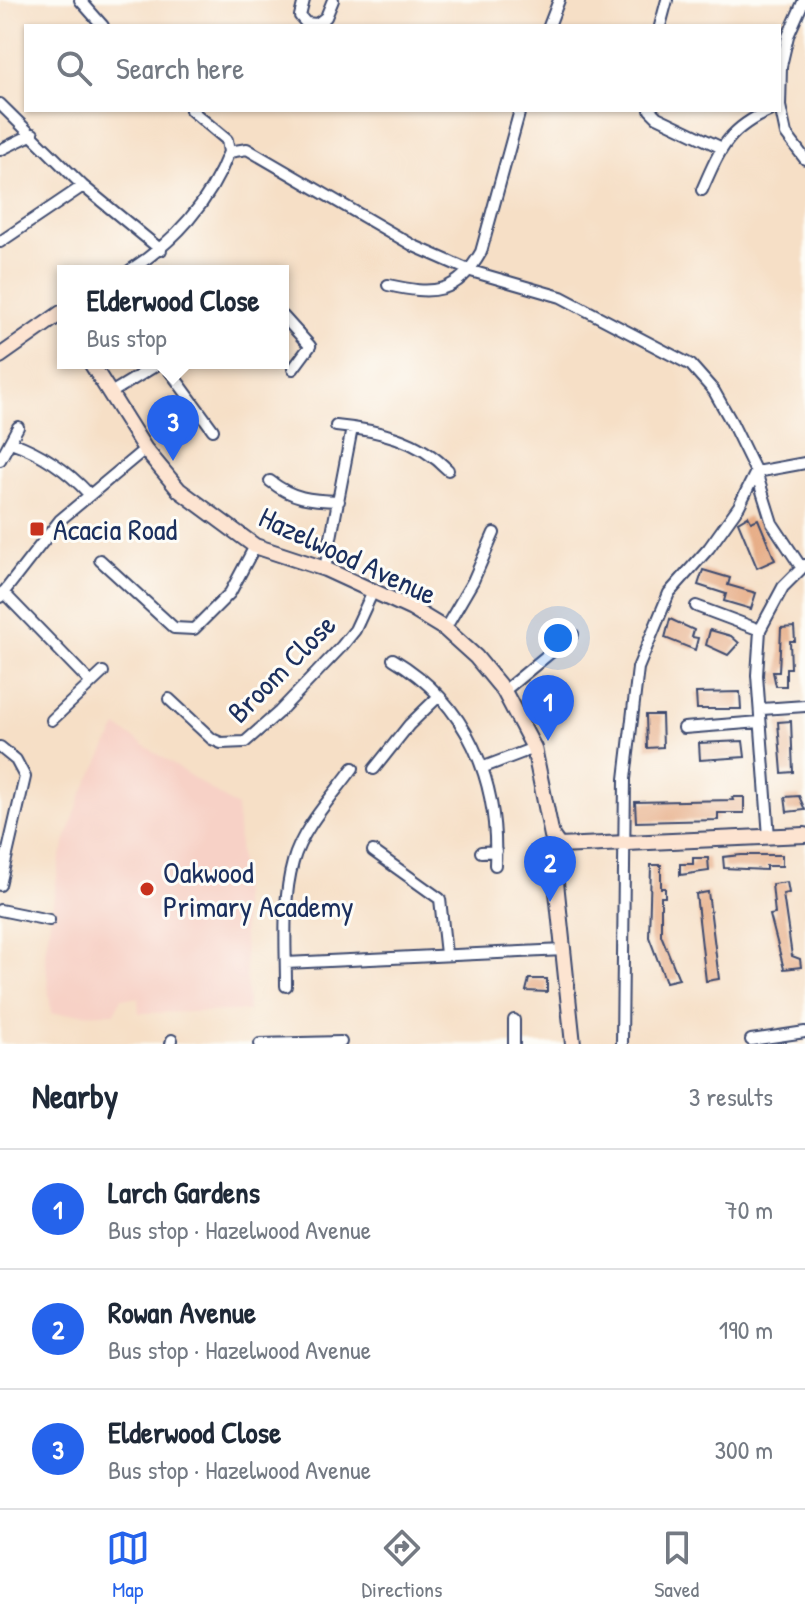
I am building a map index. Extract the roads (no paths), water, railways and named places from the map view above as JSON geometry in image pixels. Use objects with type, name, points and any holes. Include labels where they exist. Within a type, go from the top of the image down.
[{"type":"street","points":[[80,0],[101,24]]},
{"type":"street","points":[[304,0],[300,16],[306,23],[317,24],[326,17],[333,0]]},
{"type":"street","points":[[550,24],[559,0]]},
{"type":"street","points":[[661,24],[667,0]]},
{"type":"street","points":[[781,66],[788,36],[804,0]]},
{"type":"street","points":[[0,104],[83,186],[161,250]]},
{"type":"street","points":[[138,265],[161,250],[187,225],[229,152],[227,140],[193,112]]},
{"type":"street","points":[[388,285],[436,290],[455,286],[471,271],[481,252],[519,112]]},
{"type":"street","points":[[652,112],[720,147]]},
{"type":"street","points":[[702,190],[720,147],[750,119],[766,112]]},
{"type":"street","points":[[780,112],[786,134],[805,158]]},
{"type":"street","points":[[0,150],[33,134]]},
{"type":"street","points":[[229,152],[247,149],[414,246],[471,271],[561,297],[691,365],[714,391],[756,472],[772,523],[803,566],[783,587],[760,630],[757,675],[762,709],[760,722],[769,837]]},
{"type":"street","points":[[0,242],[83,186]]},
{"type":"street","points":[[0,356],[57,317]]},
{"type":"street","points":[[289,321],[315,345],[293,369]]},
{"type":"street","name":"Hazelwood Avenue","points":[[94,369],[145,449],[179,490],[255,546],[325,569],[445,629],[476,657],[504,691],[534,748],[552,836],[559,846],[555,873],[573,1044]]},
{"type":"street","points":[[109,394],[152,369]]},
{"type":"street","points":[[167,369],[209,415],[213,430]]},
{"type":"street","points":[[336,426],[383,432],[439,460],[448,470]]},
{"type":"street","points":[[0,460],[18,427]]},
{"type":"street","points":[[325,569],[352,428]]},
{"type":"street","points":[[11,442],[36,451],[72,476],[89,494]]},
{"type":"street","points":[[91,683],[2,595],[60,520],[145,449]]},
{"type":"street","points":[[428,470],[439,460]]},
{"type":"street","points":[[756,472],[805,463]]},
{"type":"street","points":[[622,1044],[623,841],[630,728],[638,668],[669,593],[709,548],[739,506],[756,472]]},
{"type":"street","points":[[270,481],[287,495],[306,500],[339,501]]},
{"type":"street","points":[[445,629],[473,581],[494,533]]},
{"type":"street","points":[[100,560],[174,628],[194,629],[230,593],[255,546]]},
{"type":"street","name":"Broom Close","points":[[169,699],[212,739],[221,743],[245,742],[279,712],[342,646],[355,630],[373,591]]},
{"type":"street","points":[[696,606],[760,630]]},
{"type":"street","points":[[504,691],[573,634]]},
{"type":"street","points":[[393,659],[426,682],[439,696],[461,723],[484,767],[496,851],[495,865]]},
{"type":"street","points":[[52,720],[103,672]]},
{"type":"street","points":[[374,769],[416,718],[439,696]]},
{"type":"street","points":[[762,709],[805,706]]},
{"type":"street","points":[[684,728],[760,722]]},
{"type":"street","points":[[0,747],[16,760],[25,777],[5,839],[0,885]]},
{"type":"street","points":[[484,767],[534,748]]},
{"type":"street","points":[[286,986],[285,936],[293,861],[302,842],[353,768]]},
{"type":"street","points":[[559,846],[805,835]]},
{"type":"street","points":[[373,851],[440,899],[446,954]]},
{"type":"street","points":[[481,852],[496,851]]},
{"type":"street","points":[[0,910],[49,920]]},
{"type":"street","points":[[286,963],[564,950]]},
{"type":"street","points":[[514,1020],[514,1044]]},
{"type":"street","points":[[751,1040],[805,1032]]},
{"type":"street","points":[[260,1044],[341,1042]]},
{"type":"place","name":"Elderwood Close","points":[[173,461]]},
{"type":"place","name":"Acacia Road","points":[[37,529]]},
{"type":"place","name":"Larch Gardens","points":[[548,741]]},
{"type":"place","name":"Oakwood Primary Academy","points":[[147,889]]},
{"type":"place","name":"Rowan Avenue","points":[[550,902]]}]
